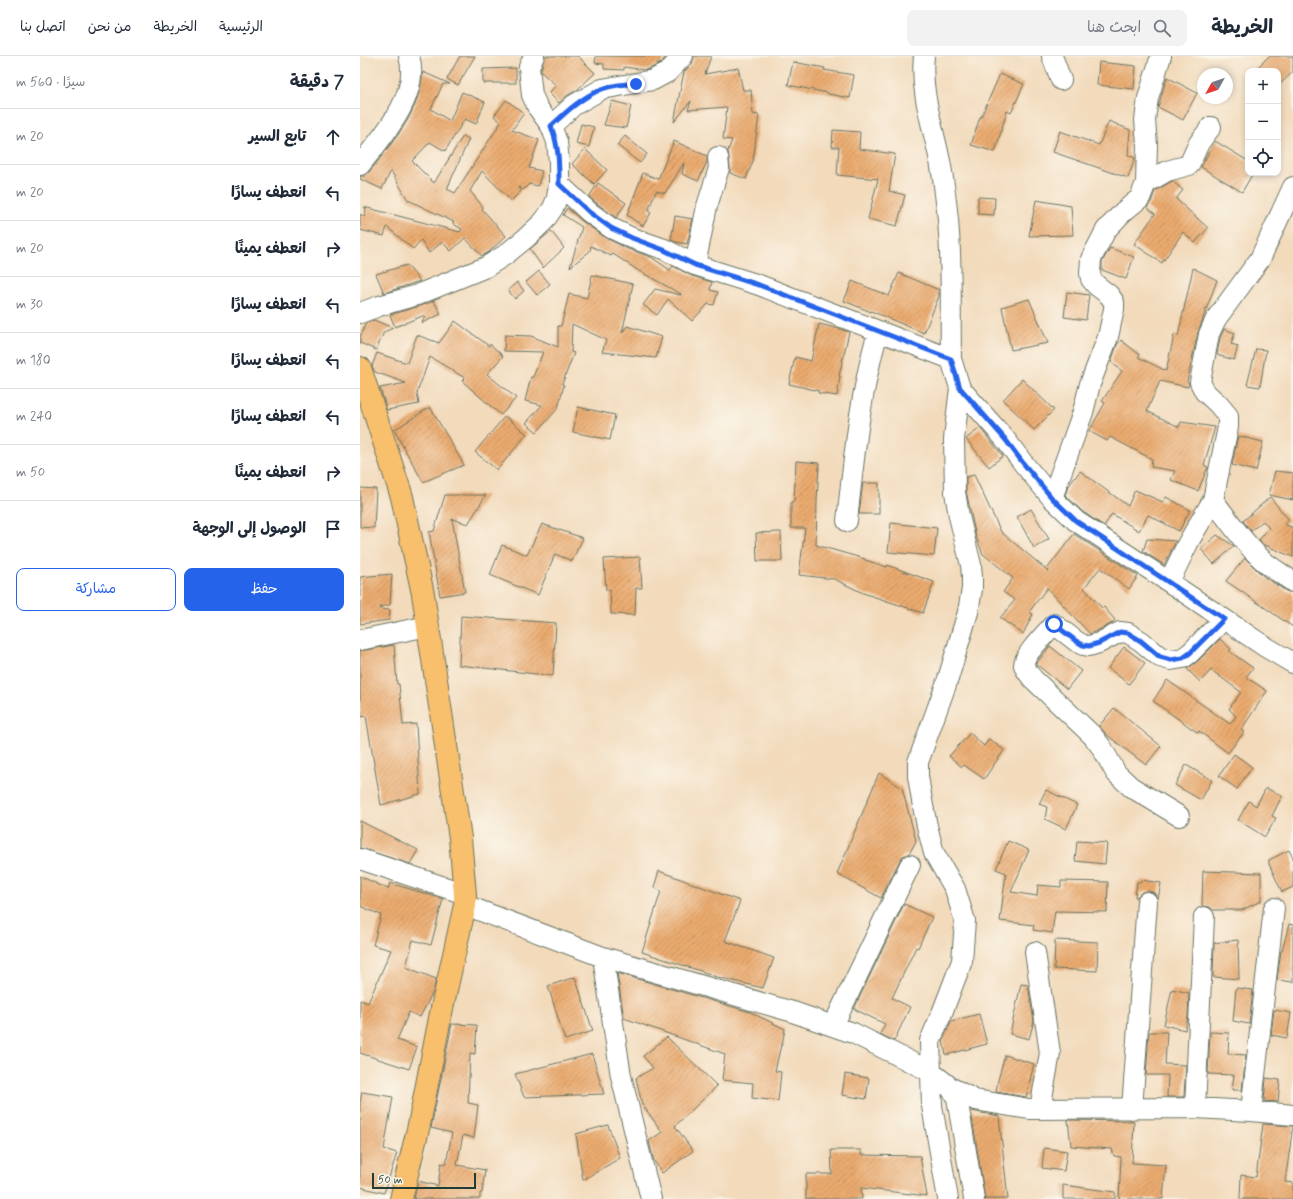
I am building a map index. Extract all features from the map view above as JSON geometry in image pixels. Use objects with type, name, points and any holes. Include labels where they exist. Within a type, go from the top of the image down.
[{"type":"main road","points":[[360,368],[402,497],[423,594],[460,838],[465,899],[417,1132],[401,1199]]},
{"type":"street","points":[[360,165],[388,129],[403,104],[409,86],[412,64],[409,56]]},
{"type":"street","points":[[360,313],[445,285],[486,267],[506,255],[544,221],[553,208],[559,184],[557,142],[551,126],[538,108],[532,95],[529,67],[534,56]]},
{"type":"street","points":[[551,126],[574,105],[602,89],[653,80],[668,72],[683,56]]},
{"type":"street","points":[[924,56],[922,67],[926,101],[940,161],[948,217],[950,254],[951,359],[960,388],[954,439],[955,492],[959,516],[971,565],[972,577],[972,589],[968,612],[948,679],[918,762],[918,776],[927,826],[934,854],[955,889],[965,921],[962,961],[930,1041],[932,1106],[948,1199]]},
{"type":"street","points":[[1052,56],[1061,80]]},
{"type":"street","points":[[1052,498],[1083,412],[1098,362],[1108,337],[1114,309],[1114,302],[1096,285],[1092,279],[1090,273],[1091,259],[1106,230],[1123,212],[1140,198],[1146,183],[1145,120],[1148,98],[1161,56]]},
{"type":"street","points":[[1146,183],[1167,171],[1189,165],[1199,143],[1211,127]]},
{"type":"street","points":[[695,265],[707,206],[718,168],[718,157]]},
{"type":"street","points":[[559,184],[589,212],[611,228],[632,238],[664,250],[695,265],[759,285],[951,359]]},
{"type":"street","points":[[1170,582],[1189,541],[1213,500],[1228,427],[1228,416],[1205,392],[1200,382],[1209,334],[1216,319],[1260,258],[1293,187]]},
{"type":"street","points":[[848,521],[861,404],[878,332]]},
{"type":"street","points":[[960,388],[1005,439],[1052,498],[1076,521],[1170,582],[1264,646],[1293,663]]},
{"type":"street","points":[[1213,500],[1257,554],[1293,582]]},
{"type":"street","points":[[1179,816],[1131,787],[1116,773],[1102,748],[1093,736],[1033,679],[1025,669],[1024,662],[1032,649],[1054,624],[1076,641],[1083,645],[1089,646],[1099,643],[1120,632],[1128,633],[1141,641],[1160,657],[1171,660],[1183,658],[1190,653],[1224,619]]},
{"type":"street","points":[[360,640],[428,626]]},
{"type":"street","points":[[360,859],[465,899],[603,956],[793,1012],[853,1033],[931,1072],[950,1087],[975,1100],[1029,1109],[1195,1108],[1251,1110],[1293,1115]]},
{"type":"street","points":[[833,1026],[910,865]]},
{"type":"street","points":[[1132,1108],[1147,902]]},
{"type":"street","points":[[1251,1110],[1274,908]]},
{"type":"street","points":[[1195,1108],[1204,917]]},
{"type":"street","points":[[1035,952],[1050,1053],[1040,1109]]},
{"type":"street","points":[[603,956],[622,1076],[651,1199]]},
{"type":"street","points":[[950,1087],[957,1098],[974,1199]]},
{"type":"building","points":[[460,56],[475,56],[458,85],[447,79]]},
{"type":"building","points":[[545,56],[578,56],[595,73],[578,89],[559,103],[549,93],[556,85],[541,72]]},
{"type":"building","points":[[596,56],[665,56],[665,58],[661,63],[649,69],[645,70],[624,67],[624,70],[604,69],[604,64],[595,63]]},
{"type":"building","points":[[694,56],[711,56],[705,74],[738,68],[743,90],[751,90],[753,114],[759,115],[753,161],[746,179],[730,173],[728,151],[732,140],[723,139],[727,107],[688,110],[691,101],[674,122],[684,72],[692,64]]},
{"type":"building","points":[[1269,56],[1293,56],[1293,72],[1281,83],[1281,68],[1257,68]]},
{"type":"building","points":[[793,62],[825,68],[824,70],[854,75],[850,98],[788,85]]},
{"type":"building","points":[[1099,62],[1136,66],[1134,89],[1097,85]]},
{"type":"building","points":[[516,68],[516,83],[483,83],[483,69]]},
{"type":"building","points":[[423,72],[450,84],[443,84],[431,109],[450,121],[462,92],[485,102],[476,124],[465,119],[445,151],[430,142],[412,161],[434,183],[463,136],[469,139],[447,189],[455,193],[501,122],[494,116],[506,100],[524,113],[512,130],[539,140],[529,168],[542,171],[538,186],[529,184],[523,190],[518,187],[521,191],[511,201],[482,171],[470,191],[483,207],[482,209],[506,236],[489,252],[482,256],[465,238],[451,251],[442,242],[429,253],[421,240],[413,249],[387,227],[384,236],[360,230],[360,214],[364,217],[366,209],[364,207],[460,232],[462,229],[453,224],[454,222],[408,200],[391,171],[382,189],[360,179],[360,176],[365,176],[378,161],[407,121],[415,105]]},
{"type":"building","points":[[1000,74],[1024,84],[1011,113],[1007,111],[995,152],[971,145],[980,117]]},
{"type":"building","points":[[1167,77],[1197,93],[1183,120],[1158,107]]},
{"type":"building","points":[[612,101],[631,106],[626,128],[604,125]]},
{"type":"building","points":[[1109,121],[1130,130],[1128,155],[1135,158],[1128,178],[1053,152],[1060,131],[1099,145]]},
{"type":"building","points":[[581,124],[594,127],[589,147],[576,144]]},
{"type":"building","points":[[833,130],[860,132],[859,149],[895,154],[889,191],[905,195],[897,226],[868,219],[878,179],[837,175],[839,147],[832,147]]},
{"type":"building","points":[[625,136],[647,154],[640,163],[617,145]]},
{"type":"building","points":[[674,141],[707,156],[707,162],[698,181],[682,174],[684,163],[665,193],[656,191],[648,211],[651,213],[643,226],[627,215],[643,173],[658,179]]},
{"type":"building","points":[[1215,141],[1245,159],[1245,176],[1251,176],[1242,192],[1201,167]]},
{"type":"building","points":[[585,149],[607,170],[594,184],[572,164]]},
{"type":"building","points":[[1172,181],[1183,190],[1176,199],[1208,228],[1195,243],[1183,232],[1162,263],[1134,244],[1155,214],[1147,207],[1151,202],[1155,191]]},
{"type":"building","points":[[598,183],[626,203],[616,218],[589,197]]},
{"type":"building","points":[[978,197],[995,198],[994,215],[978,214]]},
{"type":"building","points":[[1036,200],[1071,206],[1073,235],[1029,236]]},
{"type":"building","points":[[567,208],[606,238],[628,249],[651,257],[670,270],[673,266],[692,276],[712,282],[710,290],[718,292],[714,305],[708,304],[692,321],[668,299],[657,315],[643,305],[655,289],[681,294],[639,271],[613,254],[611,256],[591,246],[590,251],[570,267],[582,227],[563,215]]},
{"type":"building","points":[[675,216],[693,219],[687,244],[671,240]]},
{"type":"building","points":[[551,231],[564,248],[543,268],[530,249]]},
{"type":"building","points":[[1110,248],[1134,257],[1126,279],[1102,270],[1102,262]]},
{"type":"building","points":[[407,265],[420,281],[384,293],[376,274]]},
{"type":"building","points":[[1193,268],[1217,280],[1198,332],[1187,382],[1189,383],[1188,387],[1160,381],[1147,411],[1179,427],[1181,422],[1215,427],[1204,465],[1208,467],[1198,491],[1171,480],[1175,471],[1151,467],[1152,459],[1110,437],[1107,441],[1089,431],[1105,403],[1102,401],[1122,371],[1111,362],[1117,345],[1121,340],[1140,355],[1138,357],[1166,371],[1174,335],[1178,336]]},
{"type":"building","points":[[539,271],[550,284],[537,295],[526,282]]},
{"type":"building","points":[[899,273],[939,290],[939,296],[924,333],[844,301],[852,281],[889,296]]},
{"type":"building","points":[[592,275],[633,284],[622,333],[627,326],[662,337],[656,358],[602,352],[606,340],[572,324],[571,352],[574,353],[562,384],[564,385],[558,408],[537,432],[526,423],[542,405],[525,401],[531,377],[533,377],[543,352],[504,351],[505,335],[531,336],[558,347],[558,326],[561,326],[569,294],[587,298]]},
{"type":"building","points":[[517,282],[524,291],[515,299],[508,290]]},
{"type":"building","points":[[1067,292],[1089,295],[1086,320],[1064,317]]},
{"type":"building","points":[[1029,299],[1048,343],[1011,350],[1002,307]]},
{"type":"building","points":[[434,301],[441,314],[422,323],[425,315],[395,327],[390,315]]},
{"type":"building","points":[[374,320],[393,328],[384,332],[376,350],[360,343],[360,337],[366,323]]},
{"type":"building","points":[[455,321],[489,346],[490,344],[503,356],[487,374],[516,398],[501,415],[462,381],[465,378],[430,357],[417,393],[419,404],[387,410],[380,388],[406,383],[375,372],[372,366],[377,353],[407,363],[417,335],[439,343]]},
{"type":"building","points":[[819,324],[849,332],[839,376],[837,396],[818,393],[819,391],[789,384],[795,357],[811,361]]},
{"type":"building","points":[[1224,329],[1235,333],[1231,344],[1238,346],[1234,360],[1217,355],[1220,338]]},
{"type":"building","points":[[1256,349],[1266,350],[1260,387],[1247,385]]},
{"type":"building","points":[[1022,379],[1054,410],[1034,430],[1003,400]]},
{"type":"building","points":[[430,407],[464,465],[423,482],[394,430]]},
{"type":"building","points":[[578,407],[615,415],[610,440],[573,432]]},
{"type":"building","points":[[505,416],[527,434],[497,470],[475,452]]},
{"type":"building","points":[[980,428],[1003,456],[989,467],[966,439]]},
{"type":"building","points":[[1238,436],[1263,442],[1256,471],[1232,465]]},
{"type":"building","points":[[796,461],[819,463],[816,545],[887,567],[887,565],[934,582],[923,613],[863,593],[834,579],[799,575],[805,528],[791,528],[791,502],[794,502]]},
{"type":"building","points":[[1080,471],[1128,506],[1135,490],[1163,502],[1166,497],[1190,510],[1179,531],[1148,515],[1139,531],[1112,514],[1104,526],[1083,512],[1065,495],[1068,487]]},
{"type":"building","points":[[1275,471],[1293,473],[1293,500],[1269,495]]},
{"type":"building","points":[[974,475],[1001,532],[1048,571],[1047,569],[1074,534],[1138,576],[1129,589],[1100,568],[1084,588],[1115,620],[1111,624],[1090,634],[1047,588],[1029,612],[1033,614],[1023,634],[1000,618],[1015,600],[1003,592],[1013,578],[983,554],[976,537],[966,491],[966,477]]},
{"type":"building","points":[[863,483],[879,483],[879,514],[859,514]]},
{"type":"building","points":[[360,488],[376,489],[374,528],[360,527]]},
{"type":"building","points":[[445,495],[486,495],[468,524],[452,519],[465,592],[440,596],[429,532],[434,531]]},
{"type":"building","points":[[1270,497],[1289,520],[1284,524],[1293,528],[1293,557],[1262,544],[1259,540],[1269,528],[1263,521],[1251,531],[1243,521]]},
{"type":"building","points":[[1031,509],[1049,539],[1034,548],[1017,517]]},
{"type":"building","points":[[891,523],[937,528],[934,556],[888,552]]},
{"type":"building","points":[[542,524],[583,538],[572,561],[555,554],[538,595],[490,575],[502,545],[527,555]]},
{"type":"building","points":[[781,532],[782,561],[757,561],[756,533]]},
{"type":"building","points":[[1217,535],[1234,546],[1214,564],[1201,549]]},
{"type":"building","points":[[1147,539],[1176,541],[1164,565],[1143,551]]},
{"type":"building","points":[[640,557],[642,588],[636,588],[635,615],[611,614],[610,590],[606,590],[604,559]]},
{"type":"building","points":[[1245,558],[1263,576],[1286,591],[1293,593],[1293,627],[1226,581]]},
{"type":"building","points":[[392,574],[390,605],[380,607],[380,609],[390,610],[389,620],[360,624],[360,577]]},
{"type":"building","points":[[461,616],[556,623],[553,676],[459,665]]},
{"type":"building","points":[[1220,639],[1231,649],[1229,651],[1253,668],[1246,677],[1267,691],[1241,730],[1244,732],[1228,753],[1199,731],[1198,733],[1153,701],[1167,680],[1230,724],[1236,716],[1229,709],[1241,692],[1211,670],[1200,682],[1187,669],[1198,661]]},
{"type":"building","points":[[394,645],[397,684],[399,684],[403,725],[416,724],[420,794],[381,805],[366,716],[360,717],[360,651]]},
{"type":"building","points":[[1050,646],[1081,671],[1067,689],[1036,664]]},
{"type":"building","points":[[1124,647],[1145,663],[1129,684],[1108,668]]},
{"type":"building","points":[[1114,708],[1161,746],[1146,765],[1107,735],[1099,726]]},
{"type":"building","points":[[970,733],[984,746],[989,739],[1004,750],[984,779],[964,765],[962,767],[949,756]]},
{"type":"building","points":[[1234,754],[1252,767],[1237,789],[1219,776]]},
{"type":"building","points":[[1186,765],[1212,780],[1201,800],[1175,785]]},
{"type":"building","points":[[879,773],[902,788],[916,841],[909,854],[903,856],[900,860],[881,898],[837,874]]},
{"type":"building","points":[[1266,788],[1282,796],[1272,816],[1276,818],[1265,837],[1238,820],[1249,801],[1256,806]]},
{"type":"building","points":[[1046,790],[1077,805],[1066,829],[1045,819],[1047,807],[1039,804]]},
{"type":"building","points":[[360,821],[418,850],[410,864],[360,848]]},
{"type":"building","points":[[1008,841],[1029,850],[1011,892],[1037,896],[1038,885],[1061,887],[1061,881],[1108,882],[1107,912],[1055,911],[1052,933],[1033,930],[1034,925],[1000,921],[1006,873],[996,869]]},
{"type":"building","points":[[1077,841],[1107,843],[1105,864],[1075,861]]},
{"type":"building","points":[[1289,850],[1293,858],[1293,887],[1282,892],[1269,864],[1269,860]]},
{"type":"building","points":[[659,871],[740,901],[725,941],[774,958],[763,988],[713,976],[642,952],[661,891],[654,887]]},
{"type":"building","points":[[1203,871],[1261,873],[1261,901],[1242,910],[1212,910],[1210,907],[1202,906]]},
{"type":"building","points":[[360,876],[388,889],[390,883],[443,899],[431,945],[413,940],[406,967],[436,979],[433,992],[420,1017],[409,1012],[397,1040],[417,1047],[409,1069],[360,1053],[360,1000],[368,1003],[391,950],[373,945],[381,915],[360,906]]},
{"type":"building","points":[[1141,880],[1161,883],[1158,899],[1154,893],[1148,891],[1142,892],[1135,897],[1137,882],[1141,882]]},
{"type":"building","points":[[904,904],[932,917],[892,998],[910,1007],[894,1041],[880,1034],[885,1024],[854,1009]]},
{"type":"building","points":[[1289,924],[1293,925],[1293,982],[1277,980],[1281,951]]},
{"type":"building","points":[[1055,940],[1098,942],[1097,971],[1054,969]]},
{"type":"building","points":[[1238,940],[1239,979],[1213,977],[1214,943]]},
{"type":"building","points":[[617,973],[750,1012],[785,1029],[775,1071],[781,1072],[778,1101],[752,1098],[753,1083],[722,1080],[725,1054],[624,1018]]},
{"type":"building","points":[[575,977],[593,1031],[565,1040],[548,986]]},
{"type":"building","points":[[1021,984],[1028,985],[1034,1021],[1029,1039],[1010,1034]]},
{"type":"building","points":[[1236,988],[1253,990],[1249,1024],[1233,1021]]},
{"type":"building","points":[[1172,989],[1189,993],[1188,1017],[1185,1030],[1164,1025]]},
{"type":"building","points":[[1274,1010],[1291,1013],[1287,1038],[1271,1035]]},
{"type":"building","points":[[979,1014],[987,1044],[946,1055],[943,1041],[951,1021]]},
{"type":"building","points":[[452,1024],[477,1025],[475,1054],[470,1053],[468,1103],[478,1105],[474,1138],[463,1135],[457,1165],[485,1170],[482,1193],[480,1193],[480,1199],[414,1199],[418,1181],[438,1186],[441,1163],[446,1164],[452,1133],[431,1128]]},
{"type":"building","points":[[1149,1032],[1167,1032],[1165,1064],[1186,1065],[1184,1097],[1167,1097],[1168,1075],[1146,1075]]},
{"type":"building","points":[[1210,1032],[1229,1033],[1228,1054],[1246,1055],[1242,1090],[1232,1090],[1234,1075],[1208,1074]]},
{"type":"building","points":[[667,1037],[717,1086],[675,1126],[693,1151],[662,1173],[654,1161],[649,1141],[662,1132],[642,1104],[636,1078],[653,1068],[643,1056]]},
{"type":"building","points":[[592,1054],[604,1094],[524,1097],[515,1074]]},
{"type":"building","points":[[1005,1055],[1034,1064],[1026,1097],[996,1092]]},
{"type":"building","points":[[845,1074],[869,1078],[866,1099],[842,1095]]},
{"type":"building","points":[[1266,1078],[1280,1080],[1278,1102],[1264,1101]]},
{"type":"building","points":[[362,1092],[393,1097],[384,1149],[397,1153],[384,1193],[360,1187],[360,1103]]},
{"type":"building","points":[[971,1111],[999,1116],[1008,1199],[985,1199]]},
{"type":"building","points":[[1068,1120],[1134,1121],[1132,1163],[1166,1165],[1163,1199],[1119,1199],[1121,1157],[1114,1156],[1112,1149],[1071,1146]]},
{"type":"building","points":[[1263,1124],[1293,1126],[1285,1182],[1293,1183],[1293,1199],[1240,1199],[1241,1175],[1256,1177]]},
{"type":"building","points":[[608,1125],[620,1158],[583,1180],[576,1134]]},
{"type":"building","points":[[1044,1148],[1067,1151],[1064,1171],[1042,1168]]},
{"type":"building","points":[[831,1150],[861,1150],[861,1155],[920,1156],[927,1196],[861,1188],[862,1199],[806,1199],[806,1174],[832,1174]]},
{"type":"building","points":[[1063,1185],[1115,1192],[1115,1199],[1063,1199]]},
{"type":"route","points":[[636,84],[623,84],[602,89],[574,105],[551,126],[557,142],[559,184],[572,198],[611,228],[664,250],[695,265],[759,285],[951,359],[960,388],[1005,439],[1052,498],[1076,521],[1224,619],[1190,653],[1177,660],[1167,660],[1160,657],[1141,641],[1128,633],[1120,632],[1099,643],[1089,646],[1083,645],[1076,641],[1054,624]]}]
